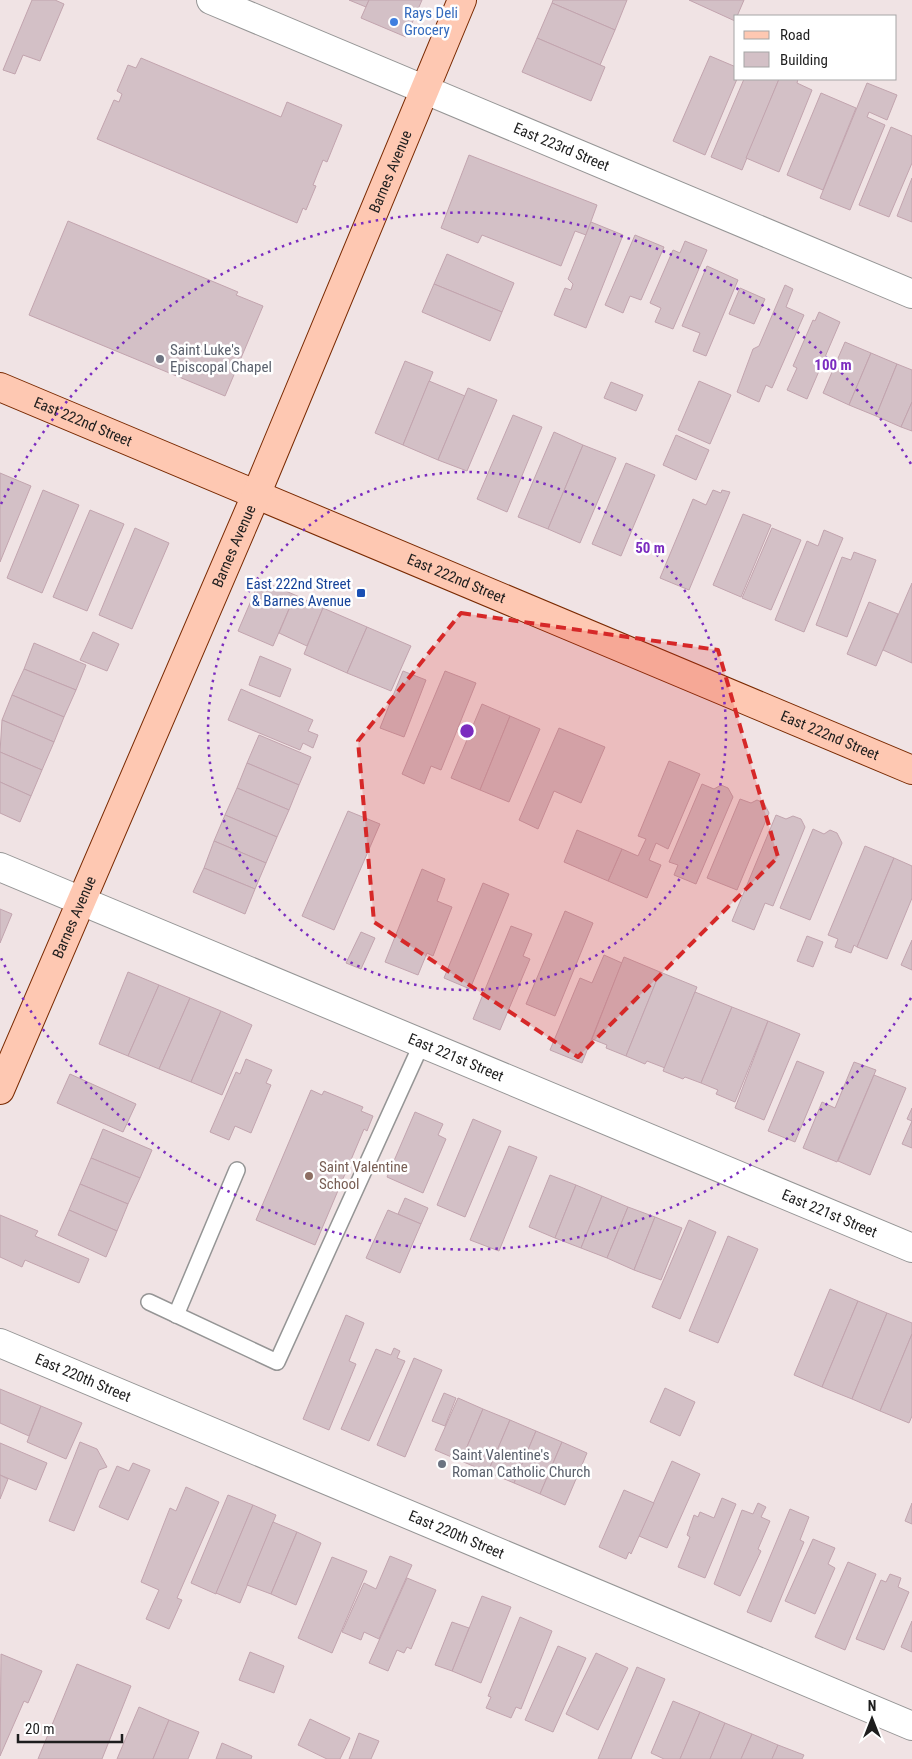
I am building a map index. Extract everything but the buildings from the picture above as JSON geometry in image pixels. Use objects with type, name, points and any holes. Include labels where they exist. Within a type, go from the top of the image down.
[{"type":"street","name":"East 223rd Street","points":[[210,0],[912,294]]},
{"type":"street","name":"Barnes Avenue","points":[[0,1090],[256,495],[462,0]]},
{"type":"street","name":"East 222nd Street","points":[[0,387],[912,770]]},
{"type":"street","name":"East 221st Street","points":[[0,867],[912,1248]]},
{"type":"street","name":"East 220th Street","points":[[0,1343],[912,1726]]},
{"type":"lane","points":[[149,1302],[277,1362],[422,1043]]},
{"type":"lane","points":[[176,1315],[237,1170]]},
{"type":"highlighted area","points":[[461,613],[718,650],[778,857],[578,1057],[374,922],[358,741]]},
{"type":"place","name":"Rays Deli Grocery","points":[[394,22]]},
{"type":"place","name":"Saint Luke's Episcopal Chapel","points":[[160,359]]},
{"type":"place","name":"East 222nd Street & Barnes Avenue","points":[[361,593]]},
{"type":"place","name":"Saint Valentine School","points":[[309,1176]]},
{"type":"place","name":"Saint Valentine's Roman Catholic Church","points":[[442,1464]]}]
